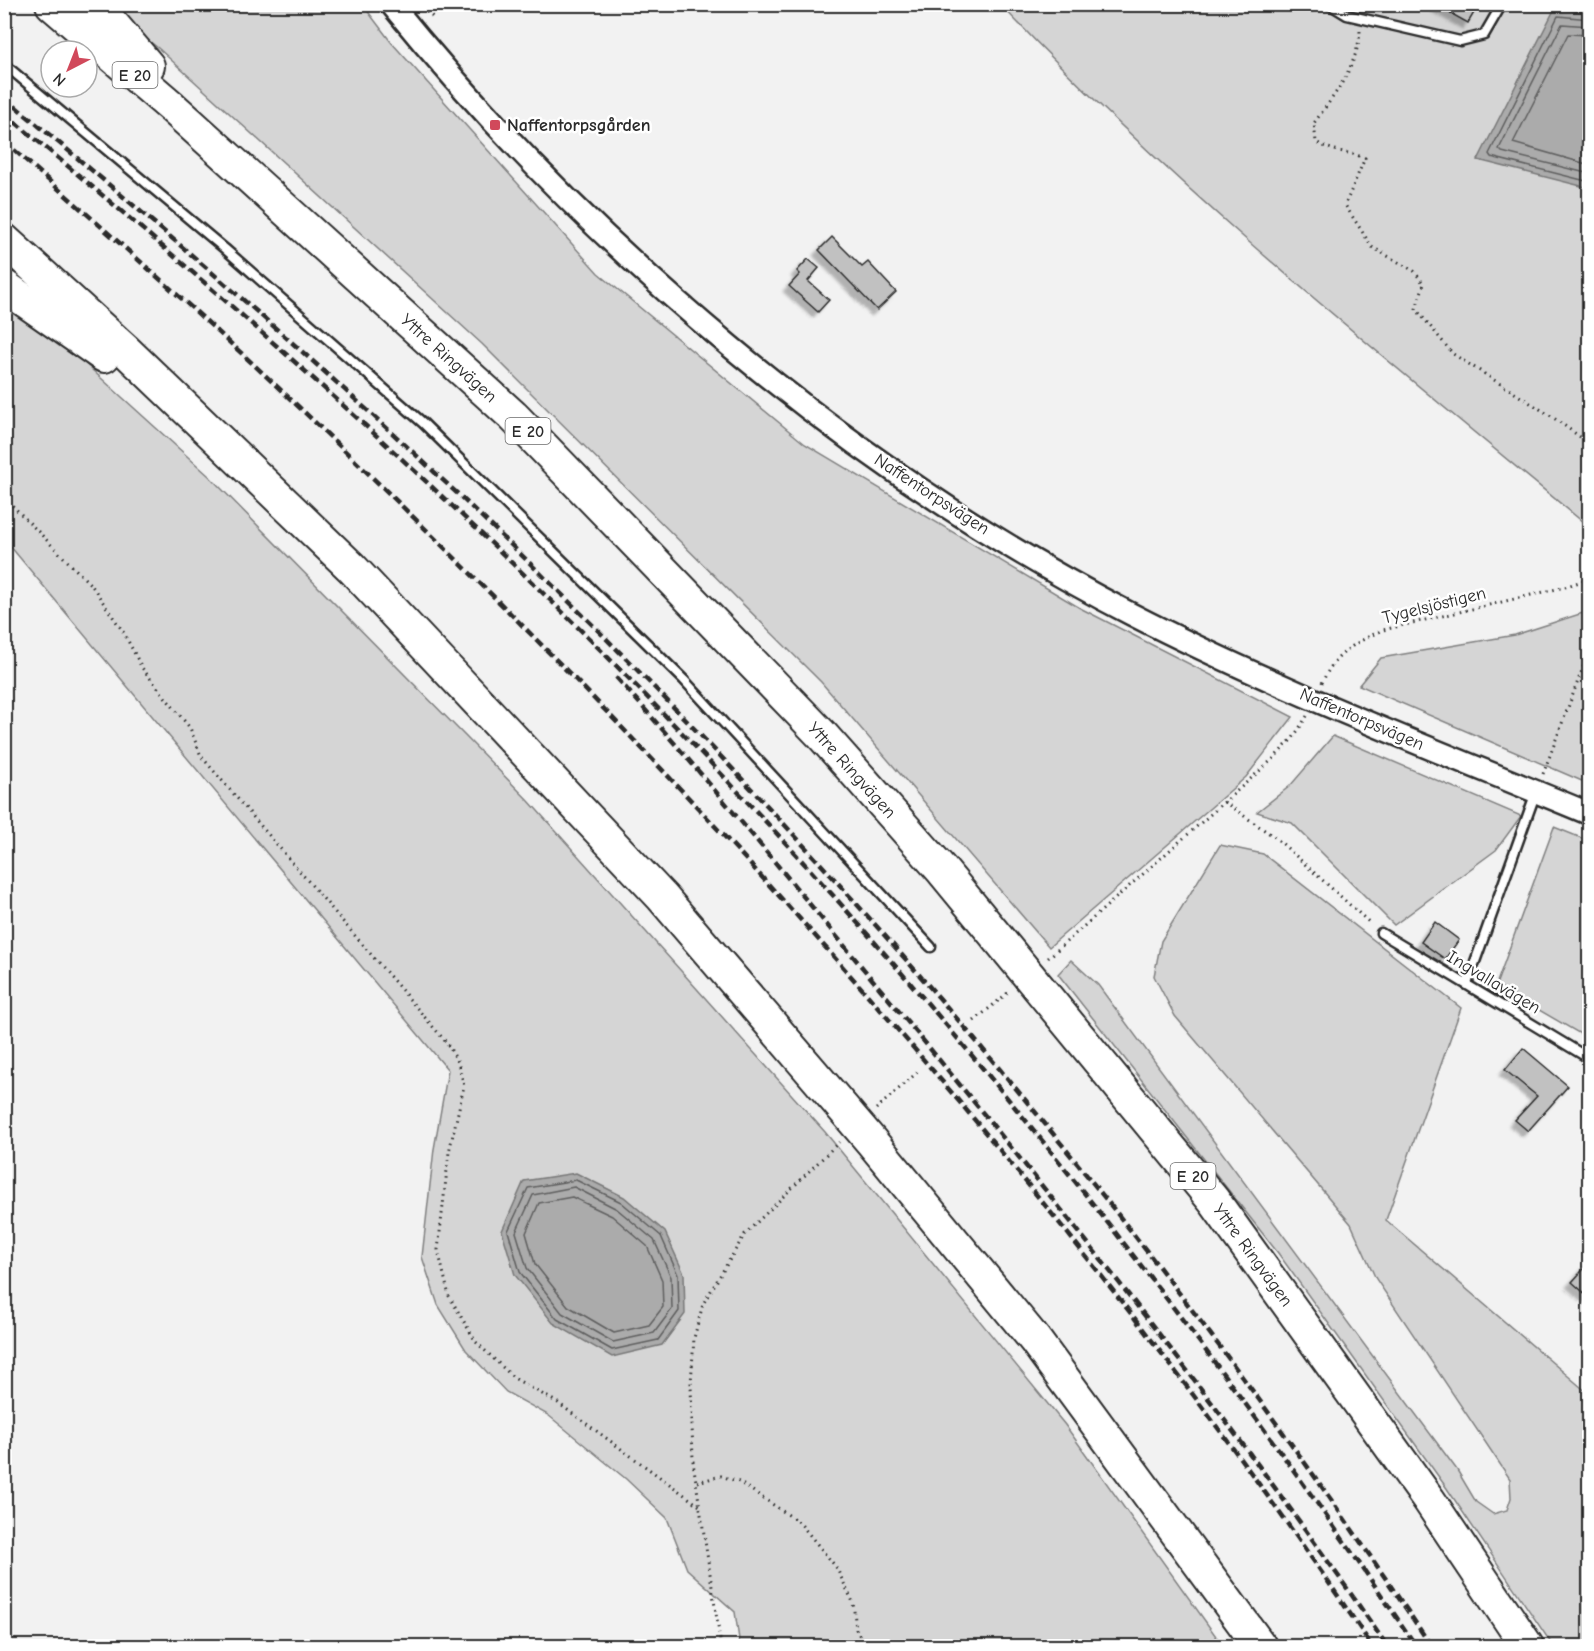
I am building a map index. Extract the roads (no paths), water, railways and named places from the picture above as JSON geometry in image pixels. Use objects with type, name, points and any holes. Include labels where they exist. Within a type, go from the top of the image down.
[{"type":"highway","name":"Yttre Ringvägen","points":[[52,4],[216,147],[513,416],[798,710],[941,869],[1214,1201],[1430,1500],[1527,1647]]},
{"type":"highway","points":[[95,4],[216,147]]},
{"type":"highway","points":[[4,240],[124,349],[351,567],[662,897],[863,1131],[1035,1340],[1260,1647]]},
{"type":"highway","points":[[4,286],[85,341],[351,567]]},
{"type":"street","name":"Naffentorpsvägen","points":[[391,4],[495,125],[575,208],[710,328],[811,409],[940,500],[1048,569],[1209,653],[1316,701],[1590,814]]},
{"type":"lane","points":[[1329,4],[1347,15],[1460,41],[1484,35],[1502,4]]},
{"type":"lane","points":[[4,64],[243,264],[431,431],[684,680],[931,947]]},
{"type":"lane","points":[[1467,984],[1536,792]]},
{"type":"lane","name":"Ingvallavägen","points":[[1381,933],[1590,1059]]},
{"type":"water","points":[[1555,8],[1589,13],[1589,188],[1478,160]]},
{"type":"water","points":[[576,1173],[624,1197],[665,1232],[684,1274],[685,1314],[662,1345],[612,1357],[553,1323],[515,1275],[502,1231],[524,1181]]},
{"type":"railway","points":[[4,97],[279,331],[413,452],[544,577],[667,700],[786,826],[903,956],[1016,1088],[1125,1224],[1231,1362],[1333,1503],[1431,1646]]},
{"type":"railway","points":[[4,113],[253,325],[415,471],[573,622],[755,810],[858,923],[957,1038],[1149,1275],[1330,1521],[1416,1646]]},
{"type":"railway","points":[[4,141],[205,320],[323,430],[467,570],[608,713],[746,860],[880,1010],[1011,1164],[1137,1321],[1257,1482],[1372,1646]]},
{"type":"railway","points":[[616,677],[750,833],[1078,1231],[1267,1477],[1387,1646]]},
{"type":"place","name":"Naffentorpsgården","points":[[495,125]]}]
